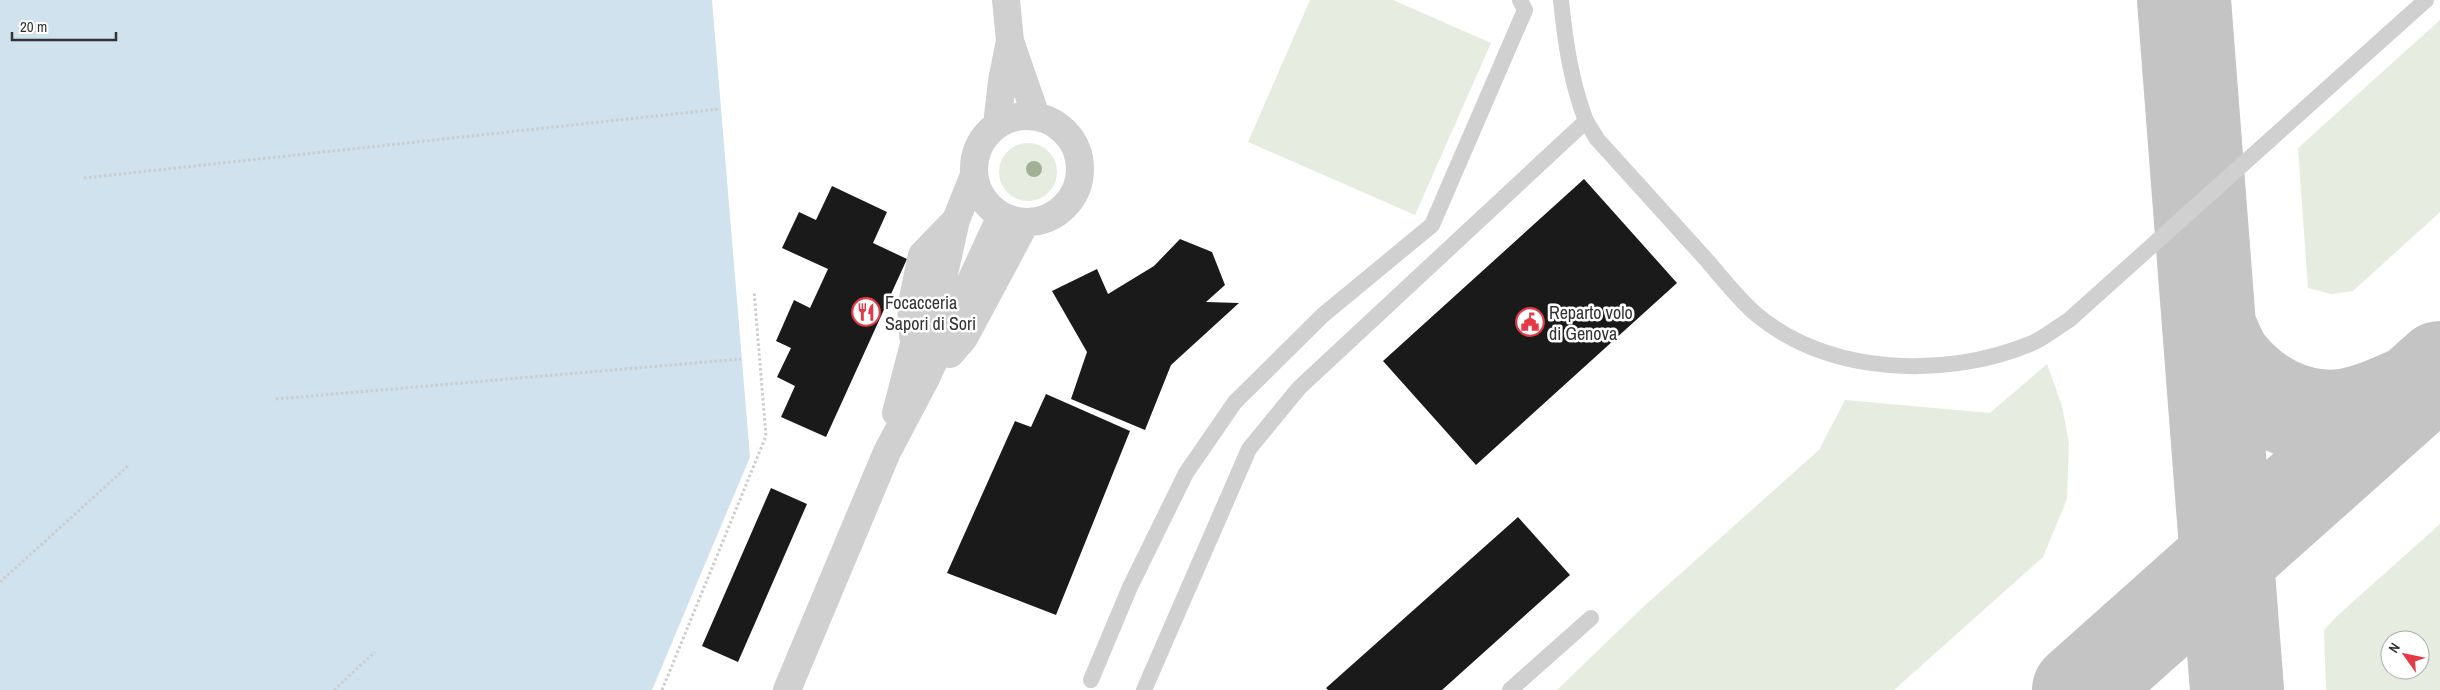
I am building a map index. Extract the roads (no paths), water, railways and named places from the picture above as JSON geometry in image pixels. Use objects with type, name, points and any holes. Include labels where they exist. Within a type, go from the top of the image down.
[{"type":"street","points":[[1006,0],[1010,41],[1036,116]]},
{"type":"street","points":[[997,125],[1002,81],[1010,41]]},
{"type":"street","points":[[887,452],[914,344],[943,278],[956,220],[974,175],[979,147],[997,125],[1016,117],[1036,116],[1053,122],[1067,133],[1077,148],[1080,174],[1071,199],[1059,211],[1043,219],[1014,219],[983,198],[974,175]]},
{"type":"street","points":[[787,690],[887,452],[1014,219]]},
{"type":"lane","points":[[1091,680],[1130,587],[1186,473],[1235,402],[1323,315],[1432,225],[1525,10],[1520,0]]},
{"type":"lane","points":[[1561,0],[1566,47],[1580,105],[1586,121],[1597,138],[1757,315],[1797,341],[1834,356],[1880,363],[1933,366],[1976,361],[2031,344],[2068,320],[2426,0]]},
{"type":"lane","points":[[1144,690],[1249,449],[1299,388],[1586,121]]},
{"type":"lane","points":[[1510,690],[1591,618]]},
{"type":"water","points":[[0,0],[712,0],[750,457],[652,690],[0,690]]},
{"type":"place","name":"Focacceria Sapori di Sori","points":[[866,312]]},
{"type":"place","name":"Reparto volo di Genova","points":[[1530,322]]}]
